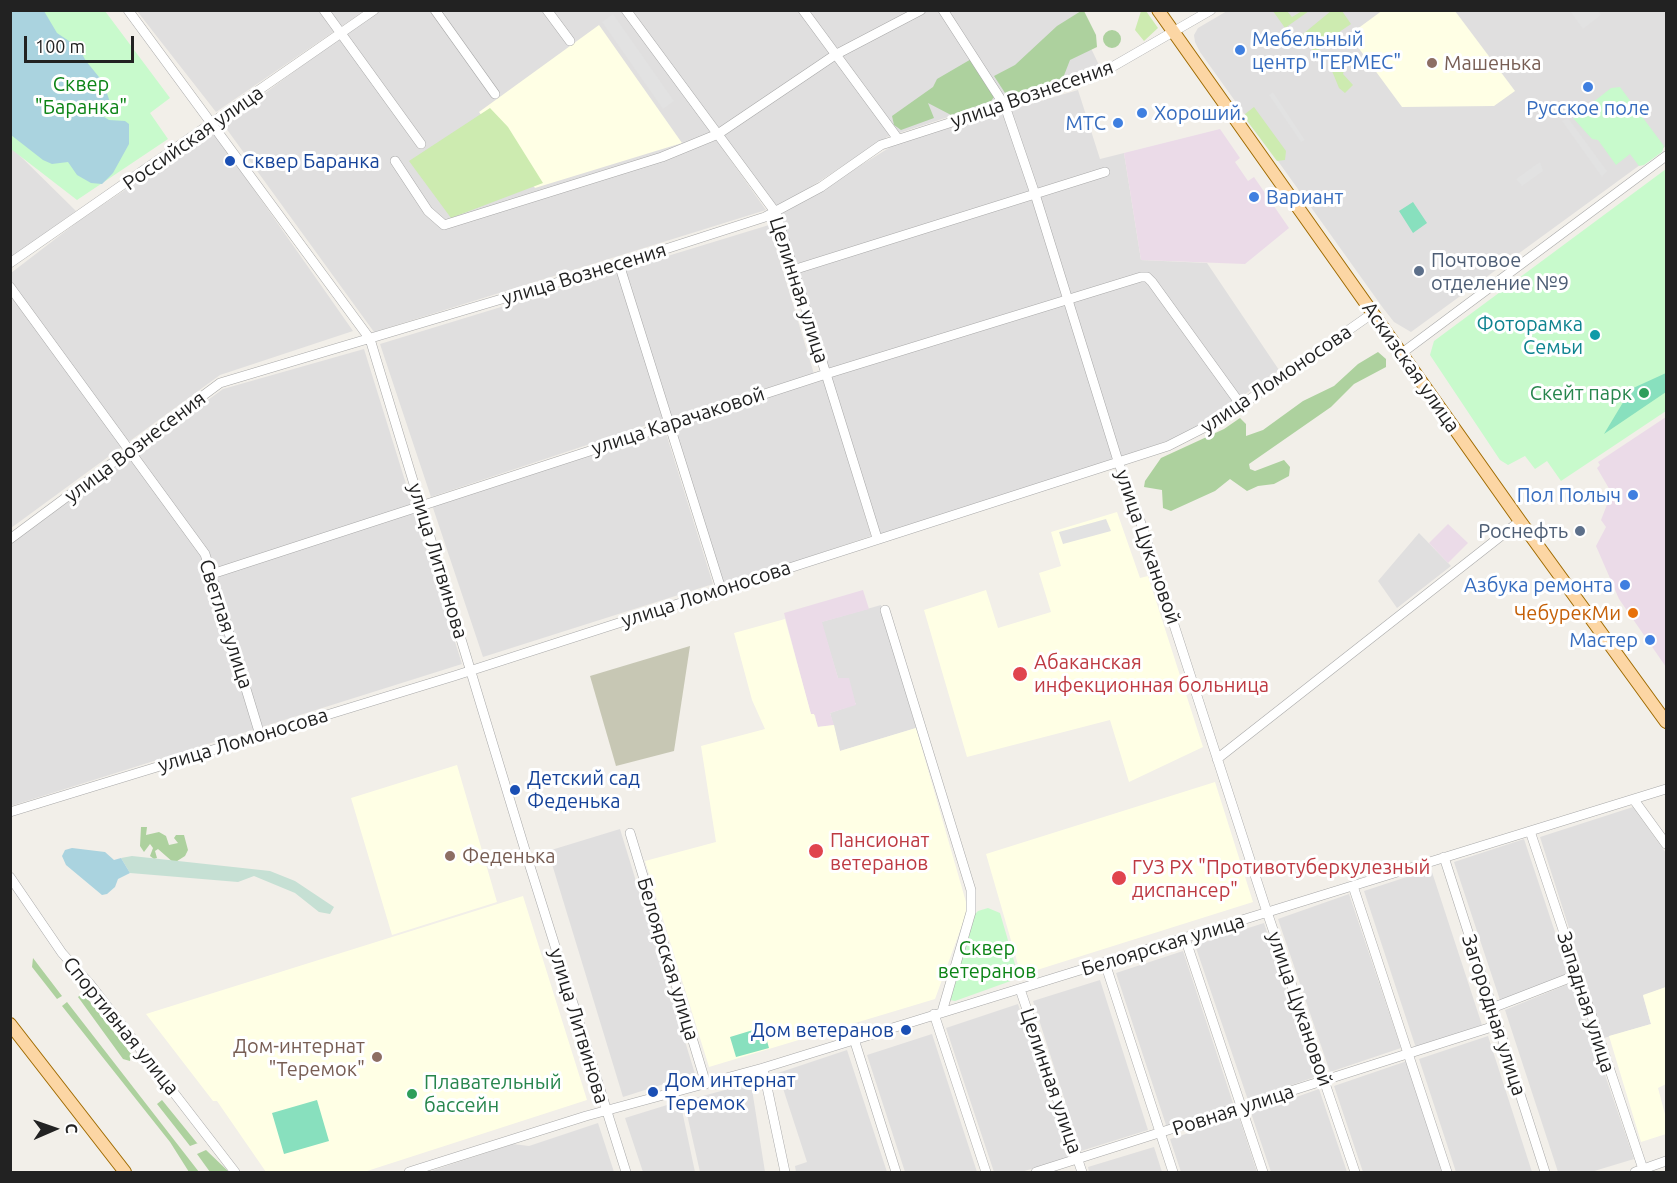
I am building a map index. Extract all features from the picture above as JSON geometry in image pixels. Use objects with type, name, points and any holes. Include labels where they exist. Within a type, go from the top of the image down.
[{"type":"main road","name":"Аскизская улица","points":[[1158,10],[1520,521],[1666,722]]},
{"type":"main road","points":[[10,1024],[125,1173]]},
{"type":"street","name":"улица Литвинова","points":[[128,10],[370,339],[528,860],[626,1173]]},
{"type":"street","points":[[324,10],[421,144]]},
{"type":"street","name":"Российская улица","points":[[10,263],[374,10]]},
{"type":"street","points":[[435,10],[495,94]]},
{"type":"street","points":[[547,10],[570,41]]},
{"type":"street","points":[[803,10],[898,139]]},
{"type":"street","points":[[395,161],[428,211],[444,225],[662,157],[718,134],[836,55],[921,10]]},
{"type":"street","name":"улица Цукановой","points":[[943,10],[1005,106],[1035,194],[1118,461],[1154,562],[1355,1173]]},
{"type":"street","name":"улица Вознесения","points":[[10,539],[131,452],[220,383],[619,264],[776,213],[821,188],[881,145],[1005,106],[1112,67],[1174,34],[1211,10]]},
{"type":"street","name":"Целинная улица","points":[[631,12],[776,213],[877,538]]},
{"type":"street","points":[[1402,353],[1666,156]]},
{"type":"street","points":[[793,270],[1105,172]]},
{"type":"street","points":[[619,264],[721,589]]},
{"type":"street","name":"улица Карачаковой","points":[[212,574],[826,374],[1068,298],[1147,277],[1241,405]]},
{"type":"street","name":"Светлая улица","points":[[10,287],[205,554],[260,735]]},
{"type":"street","name":"улица Ломоносова","points":[[10,812],[472,670],[1168,446],[1194,435],[1241,405],[1373,313]]},
{"type":"street","points":[[1217,759],[1520,521]]},
{"type":"street","points":[[885,610],[971,890],[971,912],[938,1013],[986,1173]]},
{"type":"street","name":"Белоярская улица","points":[[409,1173],[607,1112],[763,1068],[1666,789]]},
{"type":"street","points":[[1634,800],[1666,844]]},
{"type":"street","name":"Западная улица","points":[[1530,831],[1640,1172]]},
{"type":"street","name":"Белоярская улица","points":[[630,833],[706,1084]]},
{"type":"street","name":"Загородная улица","points":[[1444,857],[1545,1173]]},
{"type":"street","name":"Спортивная улица","points":[[10,877],[62,953],[90,984],[235,1173]]},
{"type":"street","points":[[1353,886],[1447,1173]]},
{"type":"street","points":[[1185,938],[1263,1173]]},
{"type":"street","points":[[1105,963],[1173,1173]]},
{"type":"street","points":[[1492,1008],[1577,975]]},
{"type":"street","name":"Целинная улица","points":[[1020,989],[1082,1173]]},
{"type":"street","name":"Ровная улица","points":[[1036,1173],[1498,1025]]},
{"type":"street","points":[[854,1039],[896,1173]]},
{"type":"street","points":[[763,1068],[785,1173]]},
{"type":"street","points":[[1640,1172],[1666,1161]]},
{"type":"shaded area","name":"Машенька","points":[[1383,10],[1455,11],[1515,91],[1494,106],[1402,107],[1349,35]]},
{"type":"shaded area","points":[[137,11],[364,11],[216,112]]},
{"type":"shaded area","points":[[376,11],[625,11],[766,210],[374,332],[223,124]]},
{"type":"shaded area","points":[[630,11],[1086,11],[1076,17],[1099,65],[1074,76],[887,137],[777,209]]},
{"type":"shaded area","points":[[1227,11],[1666,11],[1666,146],[1411,332],[1394,322],[1383,308],[1200,52],[1194,35],[1198,28]]},
{"type":"shaded area","points":[[1570,11],[1598,11],[1601,15],[1583,29]]},
{"type":"shaded area","points":[[613,14],[674,101],[663,109],[602,22]]},
{"type":"shaded area","points":[[599,25],[682,143],[535,188],[479,112]]},
{"type":"shaded area","points":[[1078,90],[1100,159],[1124,153],[1141,260],[1207,263],[1279,370],[1192,432],[1120,458],[1070,299],[827,372],[780,215],[897,143]]},
{"type":"shaded area","points":[[1273,92],[1305,140],[1301,142],[1269,95]]},
{"type":"shaded area","points":[[1568,118],[1607,171],[1602,177],[1562,121]]},
{"type":"shaded area","points":[[1220,129],[1240,158],[1235,162],[1248,181],[1254,177],[1289,228],[1245,264],[1141,260],[1124,153]]},
{"type":"shaded area","points":[[213,131],[353,331],[220,375],[11,528],[11,273],[80,220]]},
{"type":"shaded area","points":[[10,146],[76,211],[11,258],[10,258]]},
{"type":"shaded area","points":[[1540,162],[1543,171],[1522,186],[1516,179]]},
{"type":"shaded area","points":[[769,225],[814,374],[665,419],[431,497],[380,344]]},
{"type":"shaded area","points":[[1066,301],[1115,459],[878,535],[828,375]]},
{"type":"shaded area","points":[[364,349],[462,664],[11,806],[10,544],[223,389]]},
{"type":"shaded area","points":[[823,376],[871,536],[723,586],[672,426]]},
{"type":"shaded area","points":[[1666,417],[1666,667],[1619,599],[1596,546],[1606,527],[1601,520],[1608,502],[1614,497],[1597,468],[1600,465],[1598,462]]},
{"type":"shaded area","points":[[665,430],[713,584],[483,657],[432,505]]},
{"type":"shaded area","points":[[1117,512],[1140,578],[1148,576],[1203,747],[1129,782],[1110,720],[967,757],[924,610],[986,590],[998,628],[1051,612],[1039,573],[1061,566],[1051,532]]},
{"type":"shaded area","points":[[1106,519],[1111,531],[1063,544],[1059,532]]},
{"type":"shaded area","points":[[1448,524],[1468,543],[1448,563],[1429,543]]},
{"type":"shaded area","points":[[1419,533],[1451,566],[1397,608],[1378,581]]},
{"type":"shaded area","points":[[863,590],[869,609],[822,622],[838,678],[849,678],[856,705],[830,713],[834,725],[817,727],[815,715],[811,715],[784,613]]},
{"type":"shaded area","points":[[881,605],[916,728],[840,751],[830,713],[856,704],[838,678],[821,622]]},
{"type":"shaded area","name":"Пансионат ветеранов","points":[[785,619],[811,714],[814,714],[818,727],[834,725],[840,751],[916,728],[968,909],[935,999],[709,1067],[645,861],[716,842],[701,746],[765,729],[752,700],[734,633]]},
{"type":"shaded area","points":[[690,646],[674,751],[616,766],[590,676]]},
{"type":"shaded area","points":[[457,765],[497,902],[392,935],[351,798]]},
{"type":"shaded area","name":"ГУЗ РХ \"Противотуберкулезный диспансер\"","points":[[1215,782],[1253,902],[1021,975],[986,854]]},
{"type":"shaded area","points":[[1633,807],[1666,853],[1666,987],[1643,996],[1651,1024],[1604,1038],[1540,837]]},
{"type":"shaded area","points":[[620,829],[695,1074],[623,1097],[548,851]]},
{"type":"shaded area","points":[[1524,839],[1569,974],[1500,1000],[1454,862]]},
{"type":"shaded area","points":[[132,856],[270,871],[295,881],[334,907],[330,914],[319,912],[295,893],[254,876],[238,882],[130,873],[121,858]]},
{"type":"shaded area","points":[[1431,869],[1482,1025],[1416,1048],[1364,891]]},
{"type":"shaded area","points":[[1349,894],[1401,1048],[1330,1072],[1278,919]]},
{"type":"shaded area","name":"Дом-интернат \"Теремок\"","points":[[523,896],[587,1100],[364,1172],[266,1172],[217,1101],[213,1101],[146,1014]]},
{"type":"shaded area","points":[[1264,923],[1315,1077],[1248,1100],[1195,945]]},
{"type":"shaded area","points":[[1183,951],[1234,1106],[1167,1128],[1116,973]]},
{"type":"shaded area","points":[[1100,980],[1148,1130],[1081,1151],[1033,1001]]},
{"type":"shaded area","points":[[1573,982],[1634,1159],[1591,1172],[1558,1172],[1505,1010]]},
{"type":"shaded area","points":[[1666,987],[1666,1084],[1658,1088],[1666,1118],[1666,1134],[1641,1142],[1609,1036],[1651,1024],[1643,995]]},
{"type":"shaded area","points":[[1018,1004],[1069,1158],[1021,1172],[994,1172],[946,1028]]},
{"type":"shaded area","points":[[932,1034],[977,1172],[905,1172],[867,1055]]},
{"type":"shaded area","points":[[1488,1036],[1532,1172],[1456,1172],[1419,1059]]},
{"type":"shaded area","points":[[847,1050],[887,1172],[796,1172],[795,1166],[807,1162],[778,1073]]},
{"type":"shaded area","points":[[1407,1061],[1443,1172],[1363,1172],[1334,1086]]},
{"type":"shaded area","points":[[751,1083],[765,1172],[700,1172],[684,1101]]},
{"type":"shaded area","points":[[1319,1089],[1347,1172],[1271,1172],[1251,1113]]},
{"type":"shaded area","points":[[680,1101],[695,1172],[643,1172],[625,1118]]},
{"type":"shaded area","points":[[1239,1117],[1257,1172],[1181,1172],[1170,1139]]},
{"type":"shaded area","points":[[598,1123],[614,1172],[428,1172],[513,1144],[529,1146]]},
{"type":"shaded area","points":[[1154,1147],[1162,1172],[1089,1172],[1088,1167]]},
{"type":"green space","name":"Сквер \"Баранка\"","points":[[10,11],[105,11],[170,98],[150,113],[168,139],[77,200],[11,149]]},
{"type":"green space","points":[[1084,11],[1096,35],[1097,47],[1070,60],[1063,78],[1007,96],[994,76],[1015,65],[1057,26]]},
{"type":"green space","points":[[1141,11],[1146,11],[1158,28],[1144,41],[1135,30]]},
{"type":"green space","points":[[1273,11],[1287,11],[1292,17],[1302,11],[1309,11],[1285,28]]},
{"type":"green space","points":[[1331,11],[1342,11],[1351,24],[1326,41],[1315,54],[1307,40],[1304,41],[1303,34]]},
{"type":"green space","points":[[1108,30],[1116,30],[1121,35],[1119,46],[1108,48],[1103,43],[1103,35]]},
{"type":"green space","points":[[973,58],[994,97],[991,101],[951,115],[928,103],[934,118],[901,130],[894,125],[892,116],[933,87],[937,79]]},
{"type":"green space","points":[[1338,65],[1345,68],[1343,74],[1353,85],[1345,93],[1339,88],[1332,71],[1332,68]]},
{"type":"green space","points":[[1620,87],[1664,146],[1662,152],[1644,165],[1639,166],[1630,154],[1616,165],[1598,140],[1592,139],[1573,118],[1611,88]]},
{"type":"green space","points":[[1254,107],[1286,151],[1285,160],[1277,161],[1245,118],[1245,114]]},
{"type":"green space","points":[[490,108],[508,127],[543,183],[451,218],[409,161]]},
{"type":"green space","points":[[1666,169],[1666,411],[1561,481],[1547,461],[1535,469],[1525,456],[1508,465],[1500,460],[1430,355],[1434,341]]},
{"type":"green space","points":[[1413,202],[1427,223],[1413,233],[1399,211]]},
{"type":"green space","points":[[1378,352],[1386,359],[1386,367],[1354,384],[1331,407],[1249,464],[1250,469],[1255,471],[1284,460],[1290,467],[1289,476],[1274,484],[1258,486],[1247,491],[1230,479],[1215,491],[1171,511],[1163,508],[1162,490],[1144,487],[1145,481],[1161,458],[1224,429],[1240,418],[1246,424],[1246,436],[1263,430],[1303,401],[1334,386],[1358,364]]},
{"type":"green space","points":[[1666,373],[1666,392],[1604,434],[1631,389]]},
{"type":"green space","points":[[141,827],[147,827],[146,835],[159,832],[166,836],[169,845],[178,843],[174,838],[176,835],[184,835],[188,850],[185,856],[174,863],[158,849],[155,851],[157,858],[154,859],[150,856],[153,848],[150,844],[144,852],[140,846]]},
{"type":"green space","name":"Сквер ветеранов","points":[[988,908],[1000,913],[1019,978],[955,1001],[950,1000],[972,917],[978,911]]},
{"type":"green space","points":[[33,958],[62,996],[57,999],[32,967]]},
{"type":"green space","points":[[83,993],[131,1054],[130,1061],[123,1059],[78,997]]},
{"type":"green space","points":[[67,1002],[199,1172],[189,1172],[170,1142],[62,1006]]},
{"type":"green space","points":[[763,1027],[769,1048],[736,1057],[730,1037]]},
{"type":"green space","points":[[162,1100],[198,1143],[190,1146],[157,1104]]},
{"type":"green space","points":[[317,1100],[329,1141],[284,1154],[272,1113]]},
{"type":"green space","points":[[206,1150],[229,1172],[210,1172],[197,1154]]},
{"type":"water","points":[[10,11],[44,11],[57,33],[78,47],[103,82],[110,102],[109,108],[101,115],[109,120],[125,121],[129,124],[129,144],[113,173],[102,184],[91,183],[77,175],[68,162],[52,164],[43,160],[11,135]]},
{"type":"water","points":[[72,848],[105,852],[114,860],[121,858],[130,873],[118,879],[115,887],[102,895],[66,865],[62,856],[65,850]]},
{"type":"place","name":"Мебельный центр \"ГЕРМЕС\"","points":[[1240,50]]},
{"type":"place","name":"Машенька","points":[[1432,63]]},
{"type":"place","name":"Русское поле","points":[[1588,87]]},
{"type":"place","name":"Хороший.","points":[[1142,113]]},
{"type":"place","name":"МТС","points":[[1118,123]]},
{"type":"place","name":"Сквер Баранка","points":[[230,161]]},
{"type":"place","name":"Вариант","points":[[1254,197]]},
{"type":"place","name":"Почтовое отделение №9","points":[[1419,271]]},
{"type":"place","name":"Фоторамка Семьи","points":[[1595,335]]},
{"type":"place","name":"Скейт парк","points":[[1644,393]]},
{"type":"place","name":"Пол Полыч","points":[[1633,495]]},
{"type":"place","name":"Роснефть","points":[[1580,531]]},
{"type":"place","name":"Азбука ремонта","points":[[1625,585]]},
{"type":"place","name":"ЧебурекМи","points":[[1633,613]]},
{"type":"place","name":"Мастер","points":[[1650,640]]},
{"type":"place","name":"Абаканская инфекционная больница","points":[[1020,674]]},
{"type":"place","name":"Детский сад Феденька","points":[[515,790]]},
{"type":"place","name":"Пансионат ветеранов","points":[[816,851]]},
{"type":"place","name":"Феденька","points":[[450,856]]},
{"type":"place","name":"ГУЗ РХ \"Противотуберкулезный диспансер\"","points":[[1119,878]]},
{"type":"place","name":"Дом ветеранов","points":[[906,1030]]},
{"type":"place","name":"Дом-интернат \"Теремок\"","points":[[377,1057]]},
{"type":"place","name":"Дом интернат Теремок","points":[[653,1092]]},
{"type":"place","name":"Плавательный бассейн","points":[[412,1094]]}]
